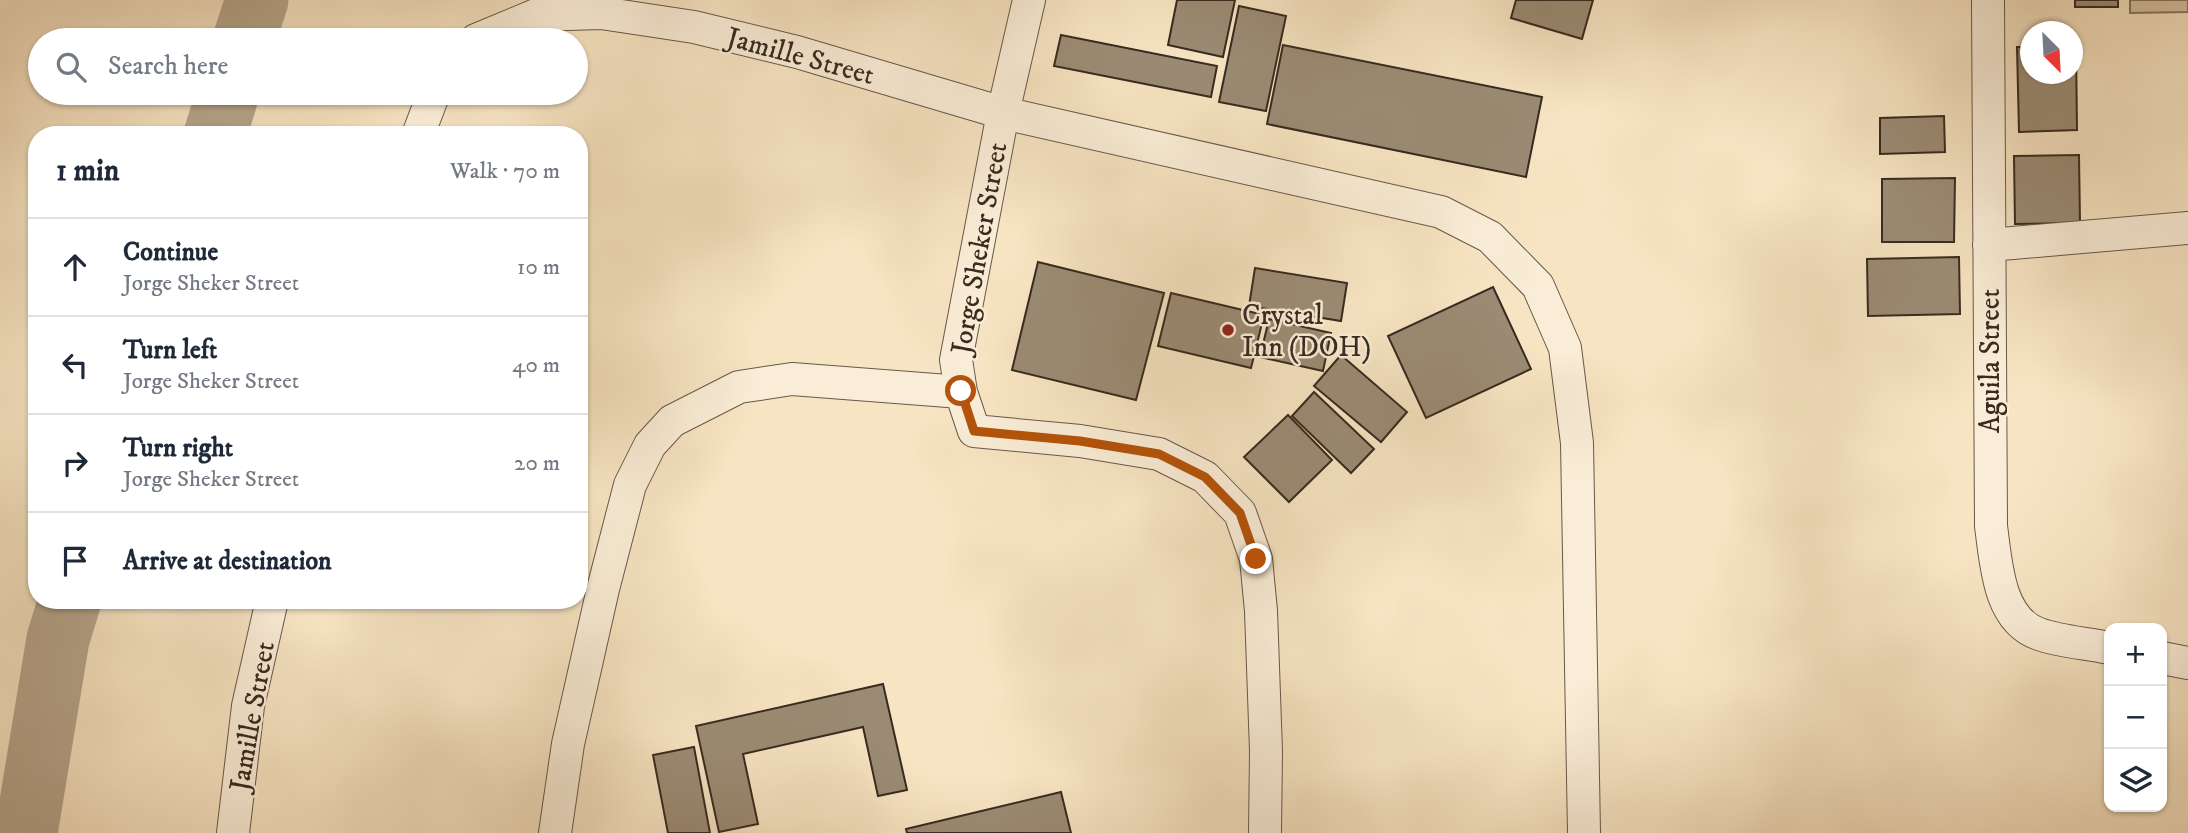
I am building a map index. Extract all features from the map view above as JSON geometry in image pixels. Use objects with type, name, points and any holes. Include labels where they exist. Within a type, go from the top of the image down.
[{"type":"street","name":"Jorge Sheker Street","points":[[1029,0],[1003,113],[956,360],[961,391],[974,431],[1080,441],[1159,454],[1205,477],[1240,513],[1256,559],[1261,611],[1266,751],[1265,833]]},
{"type":"street","name":"Aguila Street","points":[[1988,0],[1990,526],[1998,577],[2013,616],[2037,634],[2104,647]]},
{"type":"street","name":"Jamille Street","points":[[505,28],[536,15],[601,12],[694,26],[784,49],[1003,113],[1441,212],[1490,237],[1538,286],[1565,348],[1577,443],[1584,833]]},
{"type":"street","points":[[422,126],[430,105]]},
{"type":"street","points":[[1989,246],[2188,228]]},
{"type":"street","points":[[555,833],[568,744],[603,589],[630,485],[650,444],[673,421],[739,387],[792,379],[961,391]]},
{"type":"street","name":"Jamille Street","points":[[233,833],[248,706],[270,609]]},
{"type":"street","points":[[2167,659],[2188,663]]},
{"type":"shaded area","points":[[2130,0],[2188,0],[2188,12],[2130,13]]},
{"type":"building","points":[[1177,0],[1235,0],[1223,57],[1168,45]]},
{"type":"building","points":[[1516,0],[1593,0],[1582,39],[1511,18]]},
{"type":"building","points":[[2075,0],[2118,0],[2118,7],[2075,7]]},
{"type":"building","points":[[1239,6],[1286,16],[1266,111],[1219,102]]},
{"type":"building","points":[[1061,35],[1217,66],[1211,97],[1054,66]]},
{"type":"building","points":[[1283,45],[1542,97],[1526,177],[1267,124]]},
{"type":"building","points":[[2017,47],[2020,47],[2020,84],[2076,84],[2077,130],[2019,132]]},
{"type":"building","points":[[1944,116],[1945,152],[1880,154],[1880,118]]},
{"type":"building","points":[[2079,155],[2080,223],[2015,224],[2014,156]]},
{"type":"building","points":[[1955,178],[1954,242],[1882,242],[1882,179]]},
{"type":"building","points":[[1959,257],[1960,314],[1868,316],[1867,259]]},
{"type":"building","points":[[1038,262],[1164,293],[1136,400],[1012,370]]},
{"type":"building","points":[[1255,268],[1347,283],[1341,321],[1249,306]]},
{"type":"building","points":[[1493,287],[1531,369],[1426,418],[1388,336]]},
{"type":"building","points":[[1171,293],[1264,315],[1251,368],[1158,346]]},
{"type":"building","points":[[1269,319],[1331,333],[1323,371],[1260,357]]},
{"type":"building","points":[[1341,355],[1407,412],[1381,442],[1314,386]]},
{"type":"building","points":[[1314,392],[1374,449],[1351,473],[1292,416]]},
{"type":"building","points":[[1288,415],[1332,460],[1289,502],[1244,457]]},
{"type":"building","points":[[883,684],[907,790],[878,796],[863,727],[743,754],[758,824],[719,832],[696,726]]},
{"type":"building","points":[[694,747],[710,833],[668,833],[653,755]]},
{"type":"building","points":[[1061,792],[1071,833],[907,833],[906,829]]},
{"type":"waterway","points":[[248,28],[257,0]]},
{"type":"waterway","points":[[218,126],[224,105]]},
{"type":"waterway","points":[[26,833],[58,639],[67,609]]},
{"type":"place","name":"Crystal Inn (DOH)","points":[[1228,330]]},
{"type":"route","points":[[961,391],[974,431],[1080,441],[1159,454],[1205,477],[1240,513],[1256,559]]}]
